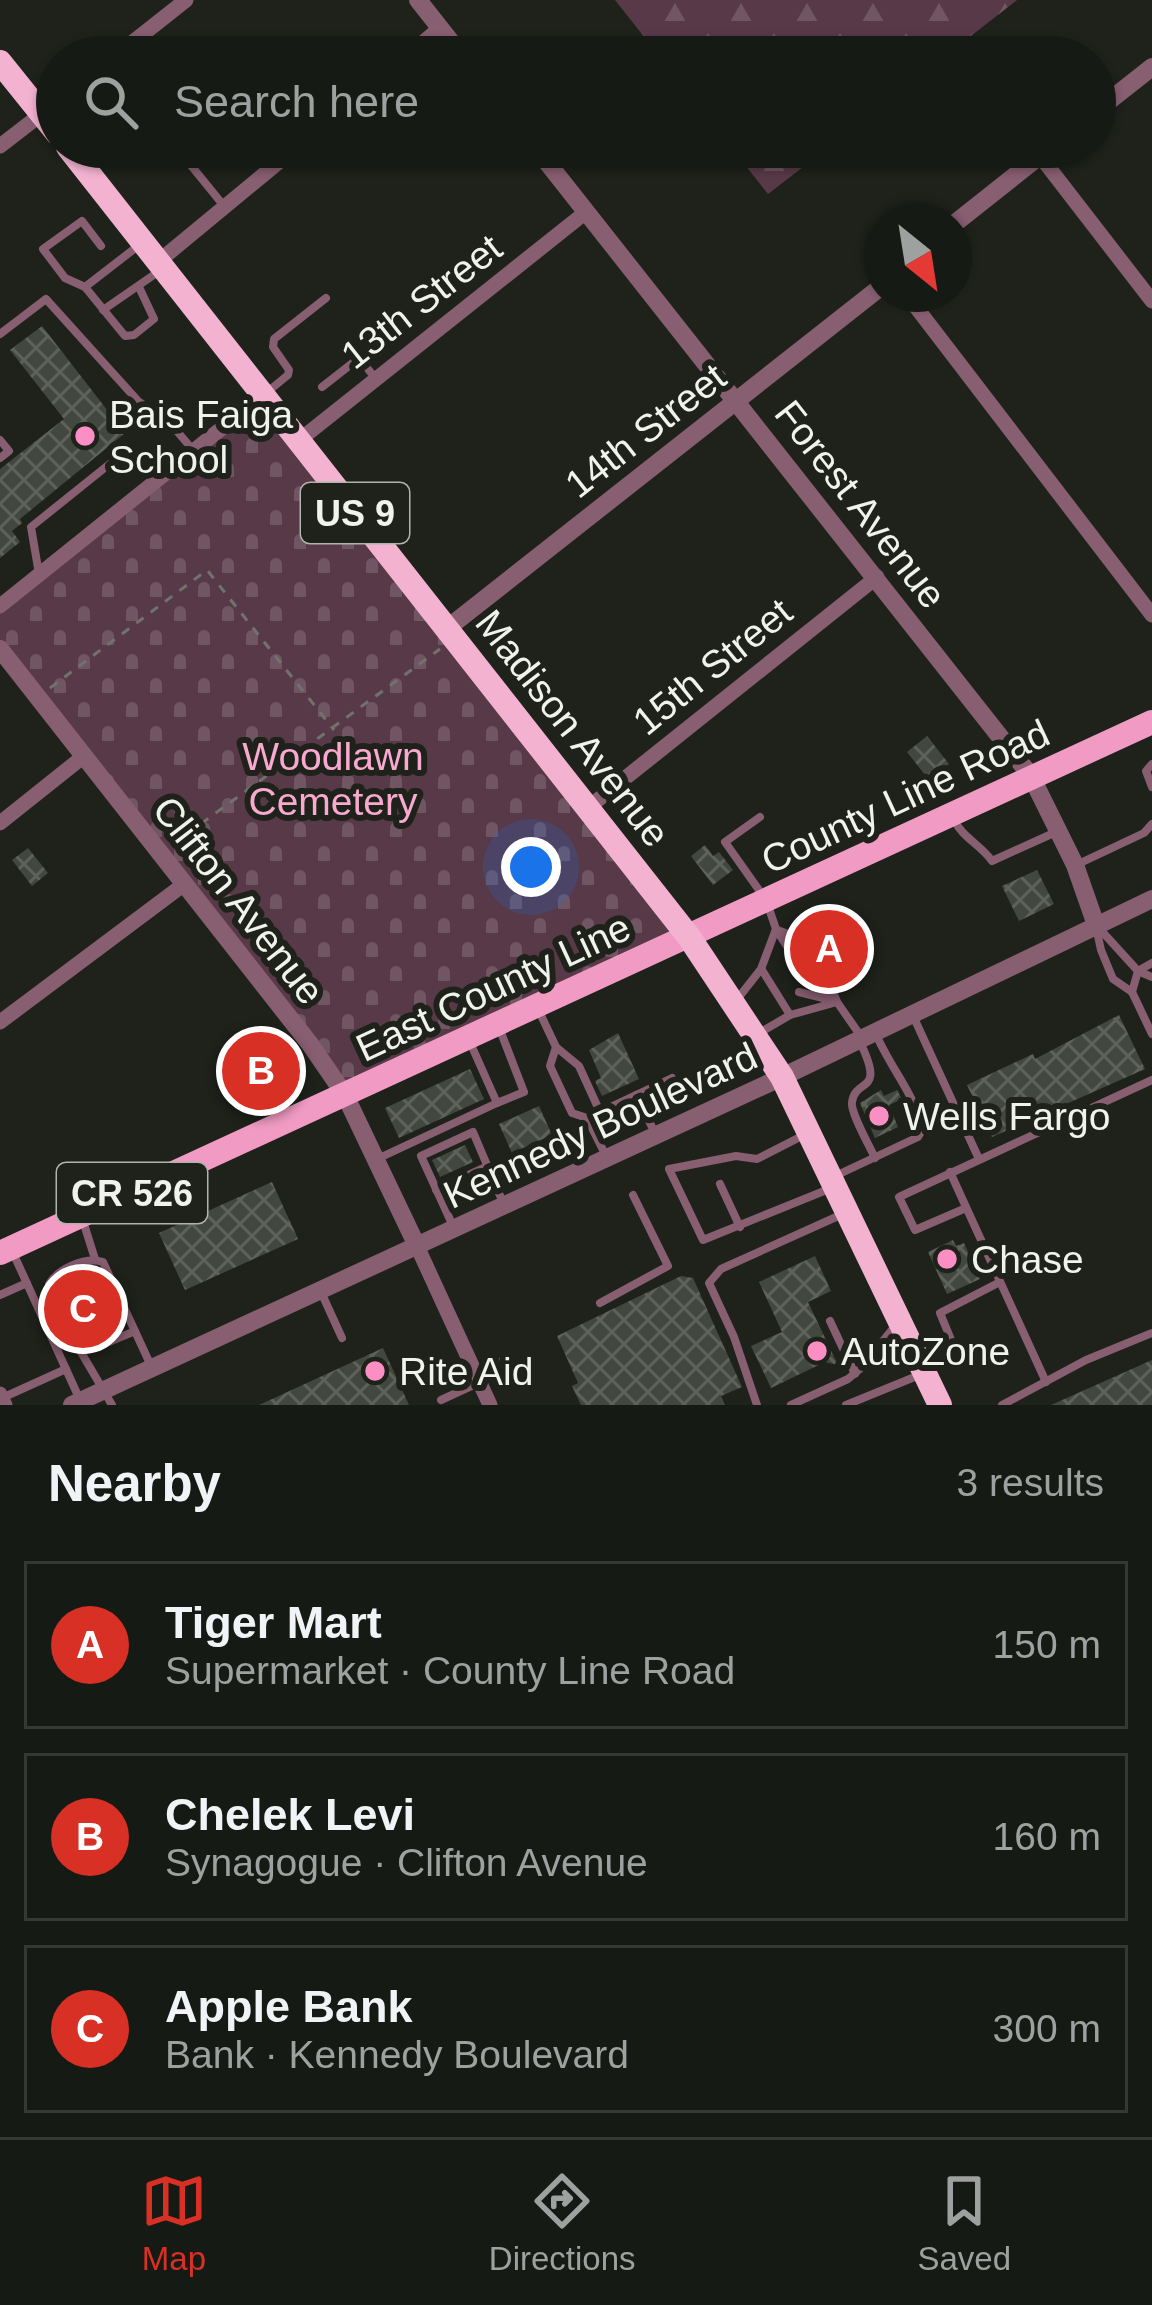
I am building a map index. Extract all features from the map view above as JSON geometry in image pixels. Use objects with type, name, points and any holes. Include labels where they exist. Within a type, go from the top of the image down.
[{"type":"highway","points":[[0,62],[36,100]]},
{"type":"highway","name":"Madison Avenue","points":[[85,168],[689,937],[782,1077],[940,1405]]},
{"type":"main road","name":"County Line Road","points":[[689,937],[1152,722]]},
{"type":"main road","name":"East County Line","points":[[6,1250],[689,937]]},
{"type":"street","points":[[141,36],[186,0]]},
{"type":"street","points":[[418,0],[446,36]]},
{"type":"street","points":[[431,36],[440,28]]},
{"type":"street","points":[[1116,95],[1152,67]]},
{"type":"street","points":[[0,146],[36,126]]},
{"type":"street","points":[[156,257],[272,168]]},
{"type":"street","name":"Forest Avenue","points":[[551,168],[1031,776],[1075,865],[1096,926]]},
{"type":"street","points":[[972,210],[1026,168]]},
{"type":"street","points":[[1057,168],[1152,302]]},
{"type":"street","name":"13th Street","points":[[297,442],[586,212]]},
{"type":"street","name":"14th Street","points":[[453,632],[864,300]]},
{"type":"street","points":[[920,312],[1152,615]]},
{"type":"street","points":[[0,606],[262,396]]},
{"type":"street","name":"15th Street","points":[[589,807],[877,578]]},
{"type":"street","name":"Clifton Avenue","points":[[0,649],[345,1095],[490,1405]]},
{"type":"street","points":[[0,823],[84,756]]},
{"type":"street","points":[[0,1022],[184,885]]},
{"type":"street","name":"Kennedy Boulevard","points":[[76,1403],[108,1397],[152,1367],[782,1077],[1152,899]]},
{"type":"lane","points":[[193,168],[225,207]]},
{"type":"lane","points":[[101,246],[82,221],[43,248],[65,278],[86,287],[125,336],[134,335],[154,319],[140,287]]},
{"type":"lane","points":[[86,287],[156,257]]},
{"type":"lane","points":[[140,287],[156,257]]},
{"type":"lane","points":[[103,310],[132,287],[140,287]]},
{"type":"lane","points":[[0,334],[46,298],[138,400],[170,423],[194,451]]},
{"type":"lane","points":[[262,396],[290,370],[274,347],[274,339],[326,298]]},
{"type":"lane","points":[[322,387],[359,358],[376,379]]},
{"type":"lane","points":[[0,440],[9,451],[0,458]]},
{"type":"lane","points":[[39,575],[31,527],[117,458],[136,455],[170,470]]},
{"type":"lane","points":[[1152,764],[1146,771],[1152,787]]},
{"type":"lane","points":[[951,814],[961,833],[984,848],[992,861],[1058,831]]},
{"type":"lane","points":[[760,817],[725,842],[766,900],[788,948]]},
{"type":"lane","points":[[1075,865],[1148,831],[1152,824]]},
{"type":"lane","points":[[1096,926],[1138,971],[1152,977]]},
{"type":"lane","points":[[1096,926],[1114,979],[1132,992],[1152,1034]]},
{"type":"lane","points":[[776,929],[801,939]]},
{"type":"lane","points":[[774,957],[776,929]]},
{"type":"lane","points":[[734,1003],[761,969],[776,929]]},
{"type":"lane","points":[[1132,992],[1138,971],[1152,963]]},
{"type":"lane","points":[[761,969],[790,1015]]},
{"type":"lane","points":[[826,974],[837,1002]]},
{"type":"lane","points":[[810,1132],[757,1159],[736,1156],[711,1166],[669,1169],[703,1240],[834,1182],[918,1137],[923,1129],[897,1069],[837,1002],[812,983]]},
{"type":"lane","points":[[799,992],[837,1002]]},
{"type":"lane","points":[[756,1034],[790,1015],[837,1002]]},
{"type":"lane","points":[[537,1007],[556,1046],[579,1066],[600,1112]]},
{"type":"lane","points":[[912,1013],[979,1159]]},
{"type":"lane","points":[[376,1160],[524,1092],[498,1025]]},
{"type":"lane","points":[[866,1037],[871,1074],[852,1107],[875,1158]]},
{"type":"lane","points":[[468,1039],[497,1103]]},
{"type":"lane","points":[[556,1046],[550,1066],[572,1113],[587,1118],[673,1078]]},
{"type":"lane","points":[[966,1208],[915,1230],[899,1197],[1152,1080]]},
{"type":"lane","points":[[636,1095],[656,1135]]},
{"type":"lane","points":[[587,1118],[606,1157]]},
{"type":"lane","points":[[454,1229],[421,1156],[473,1132],[505,1206]]},
{"type":"lane","points":[[436,1190],[488,1166]]},
{"type":"lane","points":[[950,1172],[1046,1382]]},
{"type":"lane","points":[[719,1184],[740,1227]]},
{"type":"lane","points":[[600,1303],[668,1266],[633,1195]]},
{"type":"lane","points":[[757,1405],[709,1283],[722,1269],[848,1212]]},
{"type":"lane","points":[[81,1216],[95,1259],[106,1269],[152,1367]]},
{"type":"lane","points":[[6,1250],[27,1282],[76,1403]]},
{"type":"lane","points":[[95,1259],[74,1265],[49,1284],[108,1397]]},
{"type":"lane","points":[[0,1295],[27,1282]]},
{"type":"lane","points":[[952,1342],[940,1313],[1000,1282]]},
{"type":"lane","points":[[320,1291],[342,1338]]},
{"type":"lane","points":[[858,1371],[899,1320]]},
{"type":"lane","points":[[830,1321],[858,1371]]},
{"type":"lane","points":[[78,1347],[104,1344],[135,1331]]},
{"type":"lane","points":[[1002,1405],[1152,1333]]},
{"type":"lane","points":[[441,1400],[508,1358]]},
{"type":"lane","points":[[791,1405],[858,1371],[921,1366]]},
{"type":"lane","points":[[846,1405],[921,1366]]},
{"type":"lane","points":[[3,1399],[66,1369]]},
{"type":"path","points":[[38,697],[207,570],[334,730]]},
{"type":"path","points":[[159,854],[334,730],[453,632]]},
{"type":"green space","points":[[615,0],[1017,0],[971,36],[643,36]]},
{"type":"green space","points":[[748,168],[802,168],[768,194]]},
{"type":"green space","name":"Woodlawn Cemetery","points":[[262,396],[689,937],[345,1095],[0,649],[0,606]]},
{"type":"building","points":[[42,326],[125,433],[20,519],[22,523],[12,531],[20,542],[0,558],[0,469],[64,419],[10,350]]},
{"type":"building","points":[[927,736],[949,764],[929,780],[907,752]]},
{"type":"building","points":[[705,845],[713,856],[719,852],[733,870],[713,885],[691,856]]},
{"type":"building","points":[[28,848],[48,873],[32,886],[12,860]]},
{"type":"building","points":[[1037,870],[1054,904],[1019,921],[1002,886]]},
{"type":"building","points":[[827,929],[861,979],[847,988],[814,938]]},
{"type":"building","points":[[1119,1015],[1145,1069],[992,1137],[967,1085],[1033,1054],[1035,1059]]},
{"type":"building","points":[[618,1033],[639,1079],[602,1096],[595,1081],[601,1078],[589,1050]]},
{"type":"building","points":[[265,1052],[285,1077],[242,1092],[234,1073],[258,1063],[255,1057]]},
{"type":"building","points":[[470,1069],[484,1099],[399,1138],[385,1108]]},
{"type":"building","points":[[881,1090],[884,1096],[897,1090],[902,1099],[889,1105],[898,1127],[875,1138],[860,1103]]},
{"type":"building","points":[[539,1106],[552,1135],[512,1153],[499,1124]]},
{"type":"building","points":[[465,1145],[473,1162],[440,1177],[432,1160]]},
{"type":"building","points":[[272,1182],[298,1239],[185,1290],[159,1233]]},
{"type":"building","points":[[953,1240],[956,1246],[964,1243],[980,1279],[947,1294],[928,1252]]},
{"type":"building","points":[[815,1256],[831,1291],[808,1302],[838,1365],[825,1362],[771,1388],[751,1346],[782,1332],[759,1282]]},
{"type":"building","points":[[681,1276],[693,1278],[742,1387],[721,1396],[725,1405],[581,1405],[572,1386],[578,1383],[557,1336]]},
{"type":"building","points":[[84,1281],[105,1327],[84,1336],[64,1291]]},
{"type":"building","points":[[383,1348],[409,1405],[259,1405]]},
{"type":"building","points":[[1152,1360],[1152,1405],[1051,1405]]},
{"type":"place","name":"Bais Faiga School","points":[[85,436]]},
{"type":"place","name":"Tiger Mart","points":[[829,949]]},
{"type":"place","name":"Chelek Levi","points":[[261,1071]]},
{"type":"place","name":"Wells Fargo","points":[[879,1116]]},
{"type":"place","name":"Chase","points":[[947,1259]]},
{"type":"place","name":"Apple Bank","points":[[83,1309]]},
{"type":"place","name":"AutoZone","points":[[817,1351]]},
{"type":"place","name":"Rite Aid","points":[[375,1371]]}]
